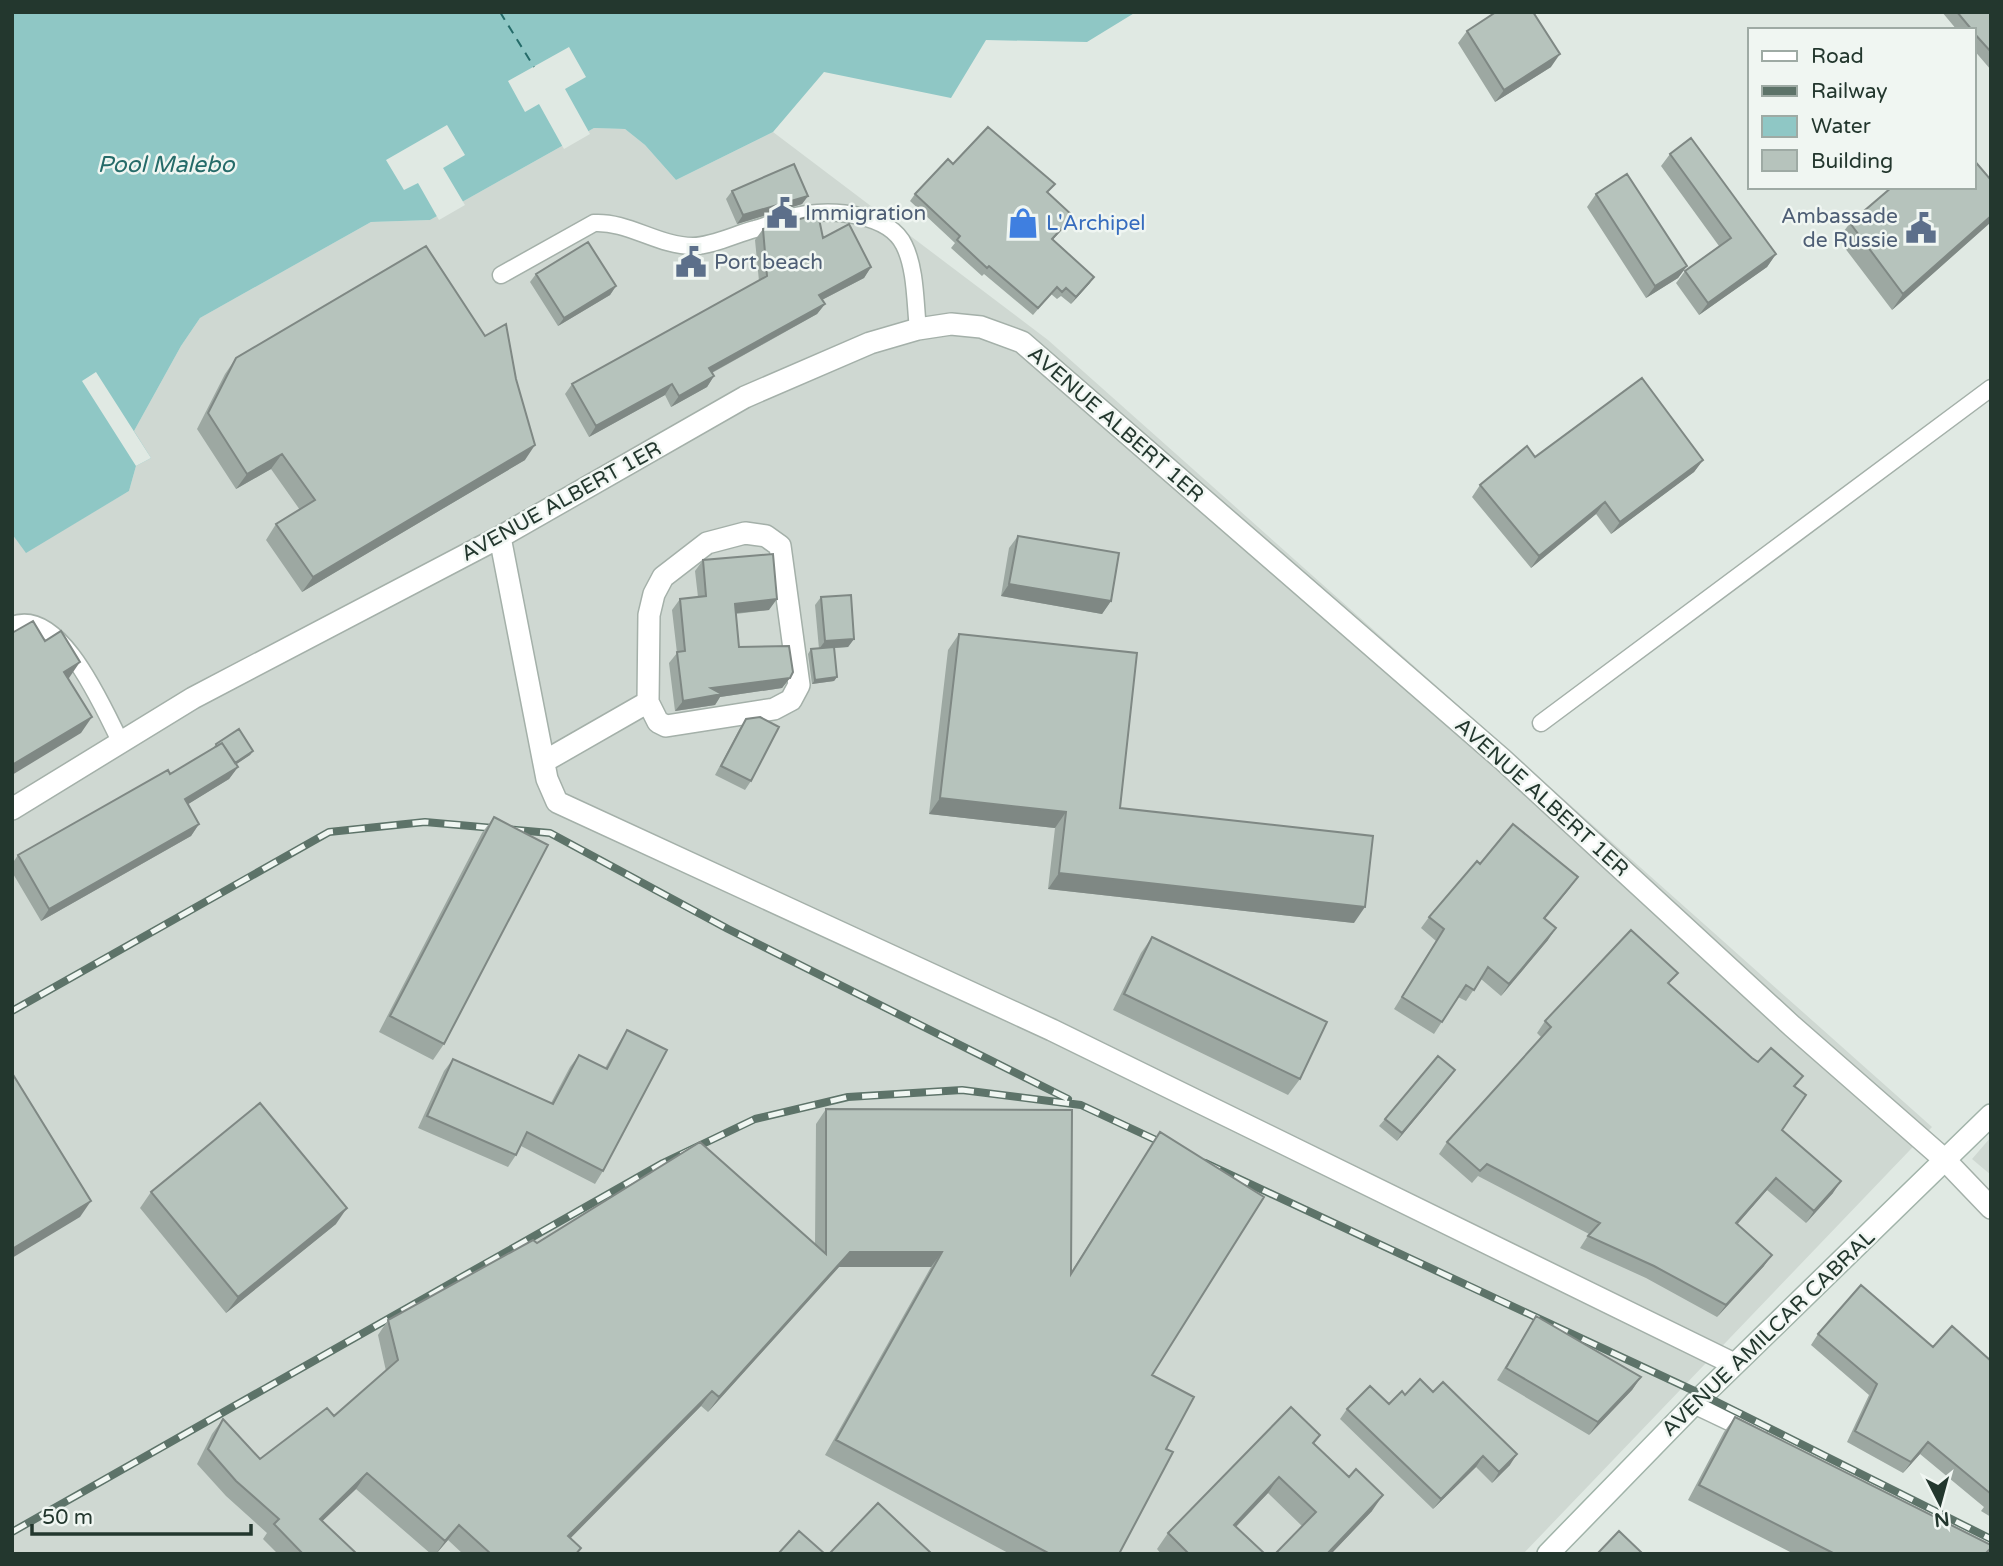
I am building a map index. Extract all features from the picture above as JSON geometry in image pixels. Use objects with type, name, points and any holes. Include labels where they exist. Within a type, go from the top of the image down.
[{"type":"street","name":"AVENUE ALBERT 1ER","points":[[12,809],[193,698],[500,537],[745,397],[870,343],[951,324],[981,327],[1022,342],[1503,759],[1792,1026],[1945,1160],[1991,1208]]},
{"type":"street","points":[[745,533],[766,536],[780,546],[799,685],[792,700],[774,709],[675,726],[658,722],[648,702],[649,615],[663,577],[707,543],[745,533]]},
{"type":"street","points":[[500,537],[547,779],[557,802],[1052,1030],[1734,1364]]},
{"type":"street","points":[[545,761],[648,702]]},
{"type":"street","name":"AVENUE AMILCAR CABRAL","points":[[1548,1554],[1695,1402],[1991,1115]]},
{"type":"street","points":[[1695,1402],[1780,1444]]},
{"type":"lane","points":[[501,275],[594,223],[607,222],[669,243],[695,246],[805,214],[836,213],[865,218],[887,227],[904,243],[910,262],[918,330]]},
{"type":"lane","points":[[1541,723],[1991,388]]},
{"type":"lane","points":[[12,625],[30,622],[47,629],[66,646],[121,743]]},
{"type":"shaded area","points":[[594,128],[625,129],[645,145],[676,180],[773,132],[1048,340],[1932,1127],[1523,1554],[12,1554],[12,534],[26,552],[129,491],[136,466],[134,431],[181,346],[200,318],[371,222],[430,220]]},
{"type":"shaded area","points":[[1991,1137],[1991,1175],[1972,1159]]},
{"type":"water","name":"Pool Malebo","points":[[12,12],[1136,12],[1087,42],[986,40],[951,98],[824,72],[773,132],[676,180],[645,145],[625,129],[594,128],[430,220],[371,222],[200,318],[181,346],[134,431],[151,458],[136,466],[129,491],[26,553],[12,534]]},
{"type":"pier","points":[[569,47],[586,77],[565,89],[590,134],[564,149],[539,104],[525,112],[508,81]]},
{"type":"pier","points":[[447,125],[465,155],[443,168],[465,205],[439,220],[418,183],[404,190],[386,160]]},
{"type":"pier","points":[[96,372],[151,458],[136,466],[82,381]]},
{"type":"building","points":[[1496,12],[1533,12],[1560,54],[1504,90],[1467,31]]},
{"type":"building","points":[[1957,12],[1991,12],[1991,52],[1975,34],[1975,28],[1970,28]]},
{"type":"building","points":[[988,127],[1055,184],[1047,192],[1073,216],[1052,239],[1094,277],[1076,297],[1066,288],[1062,292],[1057,287],[1038,308],[989,266],[987,268],[957,240],[960,236],[915,194],[948,159],[953,164]]},
{"type":"building","points":[[1691,138],[1776,254],[1708,303],[1685,271],[1731,238],[1670,154]]},
{"type":"building","points":[[1975,161],[1991,180],[1991,216],[1903,294],[1850,223],[1890,189],[1975,189]]},
{"type":"building","points":[[794,164],[808,196],[743,215],[732,191]]},
{"type":"building","points":[[1627,174],[1687,266],[1655,286],[1596,194]]},
{"type":"building","points":[[818,214],[823,238],[849,224],[871,267],[819,295],[825,304],[709,368],[714,376],[679,396],[672,384],[596,426],[572,384],[767,276],[763,229]]},
{"type":"building","points":[[588,242],[616,286],[564,318],[536,274]]},
{"type":"building","points":[[426,246],[485,336],[506,324],[516,379],[535,445],[313,577],[276,524],[315,500],[282,454],[247,474],[208,413],[236,358]]},
{"type":"building","points":[[1642,378],[1703,460],[1620,522],[1605,502],[1539,556],[1480,485],[1527,446],[1535,457]]},
{"type":"building","points":[[1018,536],[1119,553],[1111,601],[1009,584]]},
{"type":"building","points":[[773,554],[777,599],[735,604],[739,647],[789,646],[793,672],[790,678],[711,688],[722,694],[683,701],[677,652],[685,651],[680,599],[706,596],[703,560]]},
{"type":"building","points":[[851,595],[854,639],[825,641],[821,597]]},
{"type":"building","points":[[33,621],[45,641],[61,631],[80,662],[64,672],[92,717],[12,765],[12,633]]},
{"type":"building","points":[[959,634],[1137,653],[1120,808],[1373,836],[1365,907],[1059,873],[1066,812],[940,798]]},
{"type":"building","points":[[834,647],[837,677],[815,680],[811,649]]},
{"type":"building","points":[[760,717],[779,727],[751,781],[721,766],[746,719]]},
{"type":"building","points":[[239,729],[253,751],[235,763],[222,743],[217,746],[216,744]]},
{"type":"building","points":[[222,743],[238,767],[185,799],[199,824],[49,909],[18,855],[168,770],[170,774]]},
{"type":"building","points":[[494,817],[548,845],[444,1044],[390,1016]]},
{"type":"building","points":[[1513,824],[1578,877],[1544,918],[1556,928],[1509,984],[1488,967],[1474,990],[1466,985],[1442,1022],[1402,997],[1444,929],[1429,917],[1477,861],[1480,864]]},
{"type":"building","points":[[1631,930],[1678,973],[1668,983],[1752,1058],[1758,1062],[1771,1048],[1803,1076],[1794,1086],[1806,1095],[1782,1130],[1841,1181],[1814,1211],[1776,1178],[1736,1223],[1772,1255],[1726,1305],[1654,1266],[1588,1236],[1600,1223],[1487,1164],[1480,1171],[1447,1142],[1551,1027],[1545,1021]]},
{"type":"building","points":[[1152,937],[1327,1022],[1300,1079],[1124,994]]},
{"type":"building","points":[[627,1030],[667,1050],[603,1171],[527,1132],[516,1155],[427,1116],[453,1059],[553,1104],[579,1055],[607,1069]]},
{"type":"building","points":[[1438,1056],[1455,1070],[1402,1133],[1385,1119]]},
{"type":"building","points":[[12,1073],[91,1201],[12,1249]]},
{"type":"building","points":[[260,1103],[347,1208],[238,1297],[151,1192]]},
{"type":"building","points":[[826,1109],[1072,1110],[1071,1274],[1160,1132],[1264,1197],[1152,1375],[1194,1397],[1166,1449],[1173,1452],[1119,1554],[1050,1554],[836,1440],[942,1252],[850,1252],[719,1397],[712,1391],[568,1536],[581,1548],[576,1554],[491,1554],[459,1525],[445,1541],[367,1473],[320,1519],[357,1554],[303,1554],[274,1524],[279,1519],[236,1481],[208,1449],[223,1419],[260,1459],[327,1408],[334,1416],[398,1360],[388,1320],[533,1240],[537,1243],[700,1142],[826,1254]]},
{"type":"building","points":[[1861,1285],[1933,1347],[1952,1326],[1991,1361],[1991,1494],[1928,1442],[1911,1462],[1855,1431],[1877,1384],[1818,1334]]},
{"type":"building","points":[[1536,1316],[1641,1377],[1598,1422],[1506,1368]]},
{"type":"building","points":[[1420,1379],[1433,1392],[1443,1382],[1517,1454],[1499,1472],[1483,1456],[1441,1499],[1347,1409],[1370,1386],[1389,1404],[1402,1391],[1405,1395]]},
{"type":"building","points":[[1291,1407],[1320,1435],[1313,1443],[1349,1477],[1356,1469],[1383,1495],[1327,1554],[1275,1554],[1316,1512],[1279,1477],[1234,1525],[1265,1554],[1189,1554],[1168,1533]]},
{"type":"building","points":[[1735,1417],[1991,1545],[1991,1548],[1985,1554],[1835,1554],[1699,1485]]},
{"type":"building","points":[[878,1503],[932,1554],[829,1554]]},
{"type":"building","points":[[799,1531],[825,1554],[778,1554]]},
{"type":"building","points":[[1619,1531],[1643,1554],[1597,1554]]},
{"type":"ferry route","points":[[500,12],[534,67]]},
{"type":"railway","points":[[12,1011],[329,832],[425,822],[550,833],[728,929],[1068,1099]]},
{"type":"railway","points":[[12,1532],[663,1163],[755,1119],[848,1097],[962,1090],[1081,1105],[1173,1148]]},
{"type":"railway","points":[[1205,1163],[1703,1395],[1991,1539]]},
{"type":"place","name":"Immigration","points":[[782,213]]},
{"type":"place","name":"L'Archipel","points":[[1023,223]]},
{"type":"place","name":"Ambassade de Russie","points":[[1921,228]]},
{"type":"place","name":"Port beach","points":[[691,262]]}]
